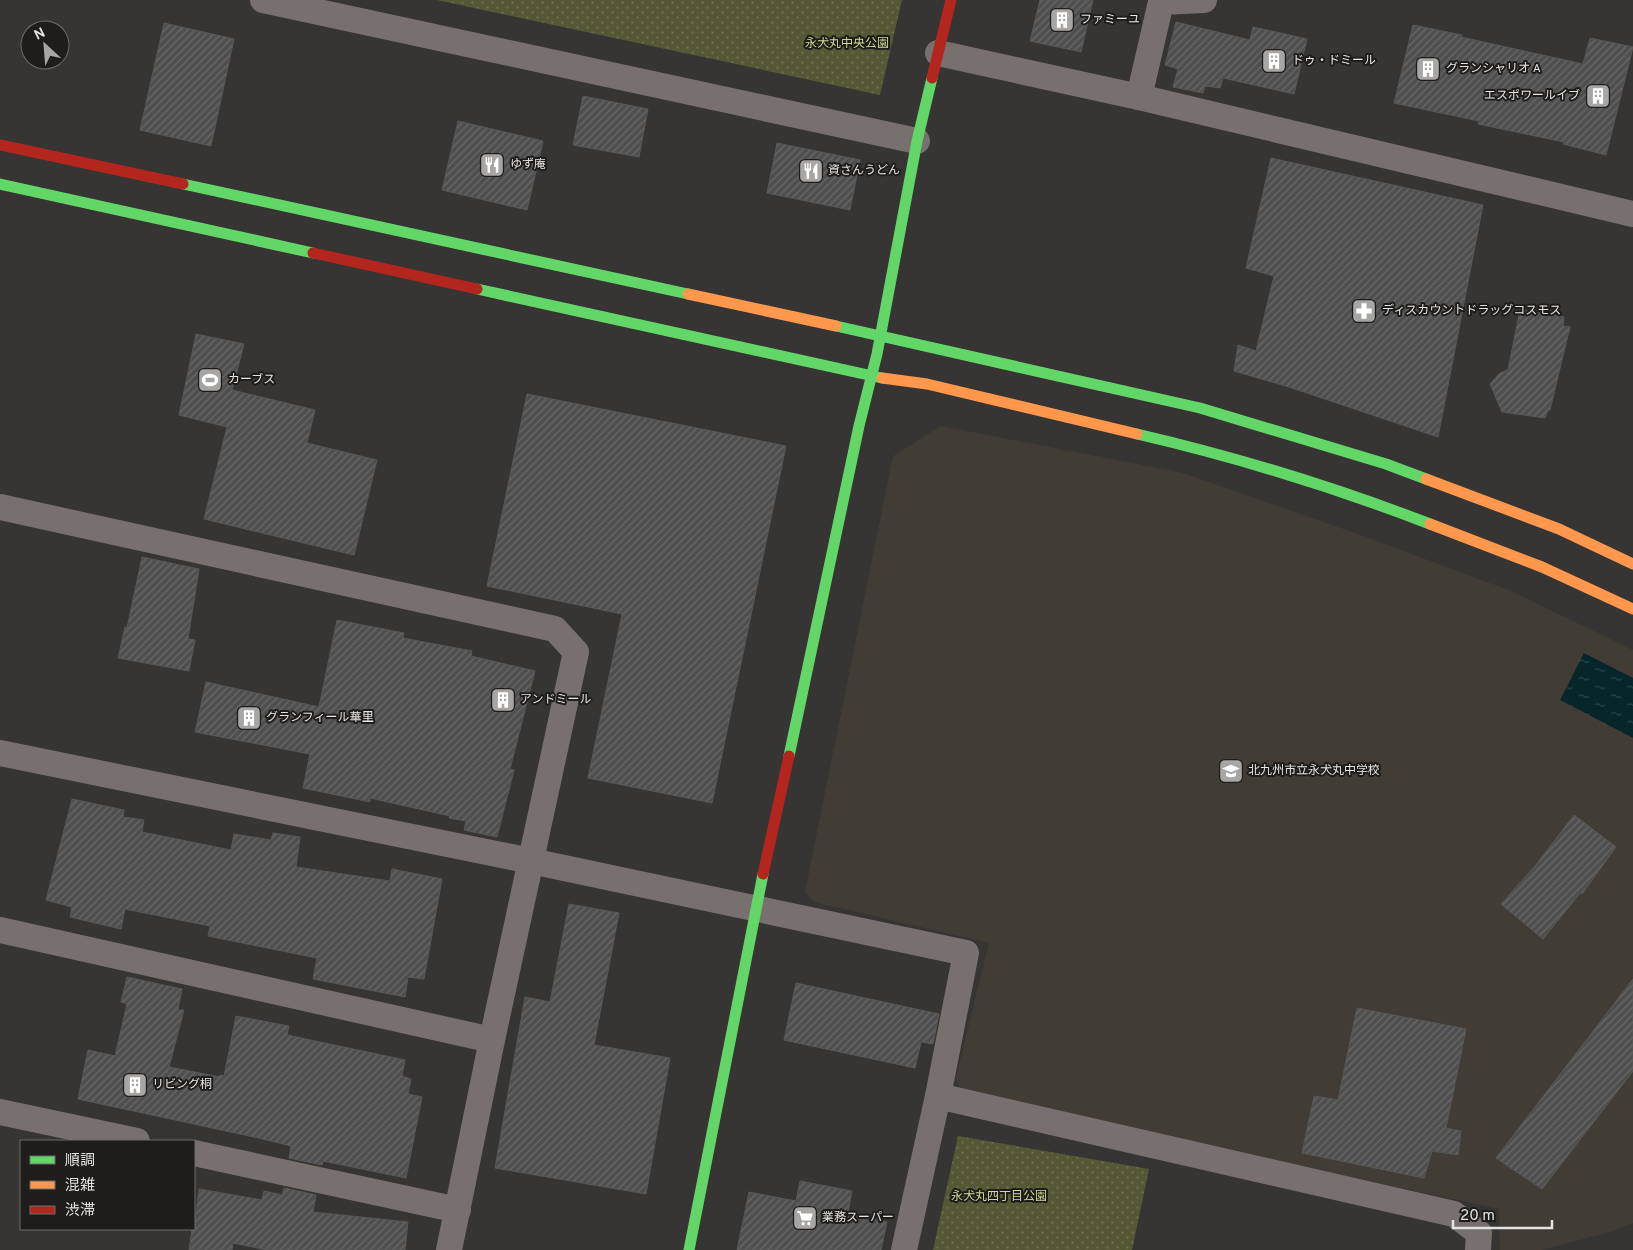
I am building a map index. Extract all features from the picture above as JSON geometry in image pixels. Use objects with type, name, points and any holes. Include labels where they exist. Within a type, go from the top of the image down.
[{"type":"street","points":[[263,0],[917,141]]},
{"type":"street","points":[[689,1250],[756,909],[877,354],[917,141],[951,0]]},
{"type":"street","points":[[1139,98],[1161,2],[1204,0]]},
{"type":"street","points":[[938,53],[1139,98],[1633,214]]},
{"type":"street","points":[[0,145],[880,336],[1200,408],[1386,464],[1559,529],[1633,564]]},
{"type":"street","points":[[0,184],[871,376],[927,384],[1210,451],[1384,507],[1542,567],[1633,609]]},
{"type":"street","points":[[0,507],[555,628],[576,652],[492,1040],[449,1250]]},
{"type":"street","points":[[0,753],[531,861],[966,953],[938,1096],[904,1250]]},
{"type":"street","points":[[0,930],[492,1040]]},
{"type":"street","points":[[938,1096],[1454,1214],[1479,1233],[1478,1250]]},
{"type":"street","points":[[0,1112],[132,1140]]},
{"type":"street","points":[[195,1153],[458,1210]]},
{"type":"shaded area","name":"北九州市立永犬丸中学校","points":[[941,426],[1183,473],[1358,534],[1511,591],[1633,650],[1633,1223],[1613,1231],[1542,1250],[1500,1250],[1499,1209],[962,1093],[956,1077],[989,943],[814,902],[805,892],[893,456]]},
{"type":"green space","name":"永犬丸中央公園","points":[[437,0],[902,0],[880,95]]},
{"type":"green space","name":"永犬丸四丁目公園","points":[[958,1136],[1149,1169],[1132,1250],[933,1250]]},
{"type":"water","points":[[1584,653],[1633,678],[1633,738],[1560,700]]},
{"type":"building","name":"ファミーユ","points":[[1040,0],[1093,0],[1081,52],[1030,41]]},
{"type":"building","points":[[1176,22],[1250,40],[1253,27],[1307,39],[1294,94],[1223,78],[1220,88],[1205,86],[1203,93],[1173,87],[1178,69],[1165,65]]},
{"type":"building","points":[[164,23],[234,39],[211,146],[140,130]]},
{"type":"building","points":[[1413,25],[1583,64],[1590,38],[1633,47],[1606,155],[1563,144],[1564,142],[1478,124],[1479,121],[1394,103]]},
{"type":"building","points":[[583,96],[648,109],[639,157],[573,145]]},
{"type":"building","name":"ゆず庵","points":[[458,121],[543,141],[527,210],[442,190]]},
{"type":"building","points":[[777,143],[860,160],[850,210],[767,193]]},
{"type":"building","name":"ディスカウントドラッグコスモス","points":[[1271,158],[1483,205],[1438,437],[1289,387],[1234,371],[1238,345],[1256,351],[1274,276],[1246,268]]},
{"type":"building","points":[[1520,310],[1564,317],[1563,326],[1570,327],[1550,410],[1548,410],[1545,418],[1502,412],[1490,384],[1500,373],[1508,370]]},
{"type":"building","points":[[196,334],[244,344],[232,390],[315,410],[307,443],[377,460],[354,555],[204,519],[227,427],[179,415]]},
{"type":"building","points":[[527,394],[786,446],[712,803],[588,778],[622,614],[487,586]]},
{"type":"building","points":[[142,557],[199,569],[188,639],[195,640],[189,671],[118,658],[125,627],[127,628]]},
{"type":"building","points":[[337,620],[404,633],[403,638],[472,651],[471,656],[535,671],[510,769],[514,770],[497,837],[464,830],[466,821],[449,818],[450,816],[370,798],[370,802],[303,788],[310,754],[195,732],[206,682],[319,707]]},
{"type":"building","points":[[72,799],[124,810],[123,817],[144,820],[142,832],[231,850],[234,834],[271,840],[273,833],[300,837],[296,867],[390,881],[392,869],[442,879],[424,979],[408,977],[405,997],[313,979],[317,958],[208,936],[210,926],[125,909],[121,929],[70,917],[72,907],[46,900]]},
{"type":"building","points":[[1574,815],[1616,847],[1582,894],[1581,892],[1543,939],[1501,904],[1535,866]]},
{"type":"building","points":[[569,904],[619,913],[594,1045],[670,1058],[646,1194],[495,1168],[525,997],[550,1002]]},
{"type":"building","points":[[127,977],[182,989],[178,1010],[184,1010],[169,1067],[220,1077],[220,1075],[224,1076],[236,1016],[289,1026],[287,1035],[405,1060],[402,1076],[411,1079],[408,1094],[422,1097],[406,1178],[323,1161],[322,1165],[289,1158],[291,1146],[78,1099],[88,1050],[115,1056],[127,1004],[121,1002]]},
{"type":"building","points":[[1633,979],[1633,1071],[1542,1189],[1496,1158]]},
{"type":"building","points":[[796,983],[939,1014],[933,1044],[921,1042],[915,1068],[784,1040]]},
{"type":"building","points":[[1357,1008],[1466,1029],[1446,1128],[1461,1131],[1458,1155],[1432,1151],[1424,1178],[1302,1153],[1314,1096],[1338,1100]]},
{"type":"building","name":"業務スーパー","points":[[800,1181],[852,1191],[848,1213],[887,1222],[881,1250],[737,1250],[749,1192],[796,1201]]},
{"type":"building","points":[[284,1188],[316,1195],[313,1212],[408,1222],[405,1250],[267,1250],[233,1243],[232,1250],[189,1250],[192,1230],[195,1230],[199,1189],[262,1200],[264,1191],[282,1195]]},
{"type":"traffic: fast","points":[[789,756],[859,426],[877,354],[917,141],[932,78]]},
{"type":"traffic: fast","points":[[0,184],[313,253]]},
{"type":"traffic: fast","points":[[183,184],[688,294]]},
{"type":"traffic: fast","points":[[477,289],[882,378]]},
{"type":"traffic: fast","points":[[836,326],[1200,408],[1386,464],[1426,479]]},
{"type":"traffic: fast","points":[[1137,434],[1285,474],[1430,524]]},
{"type":"traffic: fast","points":[[689,1250],[763,874]]},
{"type":"traffic: slow","points":[[688,294],[836,326]]},
{"type":"traffic: slow","points":[[882,378],[927,384],[1137,434]]},
{"type":"traffic: slow","points":[[1426,479],[1559,529],[1633,564]]},
{"type":"traffic: slow","points":[[1430,524],[1542,567],[1633,609]]},
{"type":"traffic: jam","points":[[932,78],[951,0]]},
{"type":"traffic: jam","points":[[0,145],[183,184]]},
{"type":"traffic: jam","points":[[313,253],[477,289]]},
{"type":"traffic: jam","points":[[763,874],[789,756]]},
{"type":"place","name":"ファミーユ","points":[[1062,20]]},
{"type":"place","name":"ドゥ・ドミール","points":[[1274,61]]},
{"type":"place","name":"グランシャリオ A","points":[[1428,69]]},
{"type":"place","name":"エスポワールイブ","points":[[1598,96]]},
{"type":"place","name":"ゆず庵","points":[[492,165]]},
{"type":"place","name":"資さんうどん","points":[[811,171]]},
{"type":"place","name":"ディスカウントドラッグコスモス","points":[[1364,311]]},
{"type":"place","name":"カーブス","points":[[210,380]]},
{"type":"place","name":"アンドミール","points":[[503,700]]},
{"type":"place","name":"グランフィール華里","points":[[249,718]]},
{"type":"place","name":"北九州市立永犬丸中学校","points":[[1231,771]]},
{"type":"place","name":"リビング桐","points":[[135,1085]]},
{"type":"place","name":"業務スーパー","points":[[805,1218]]}]
